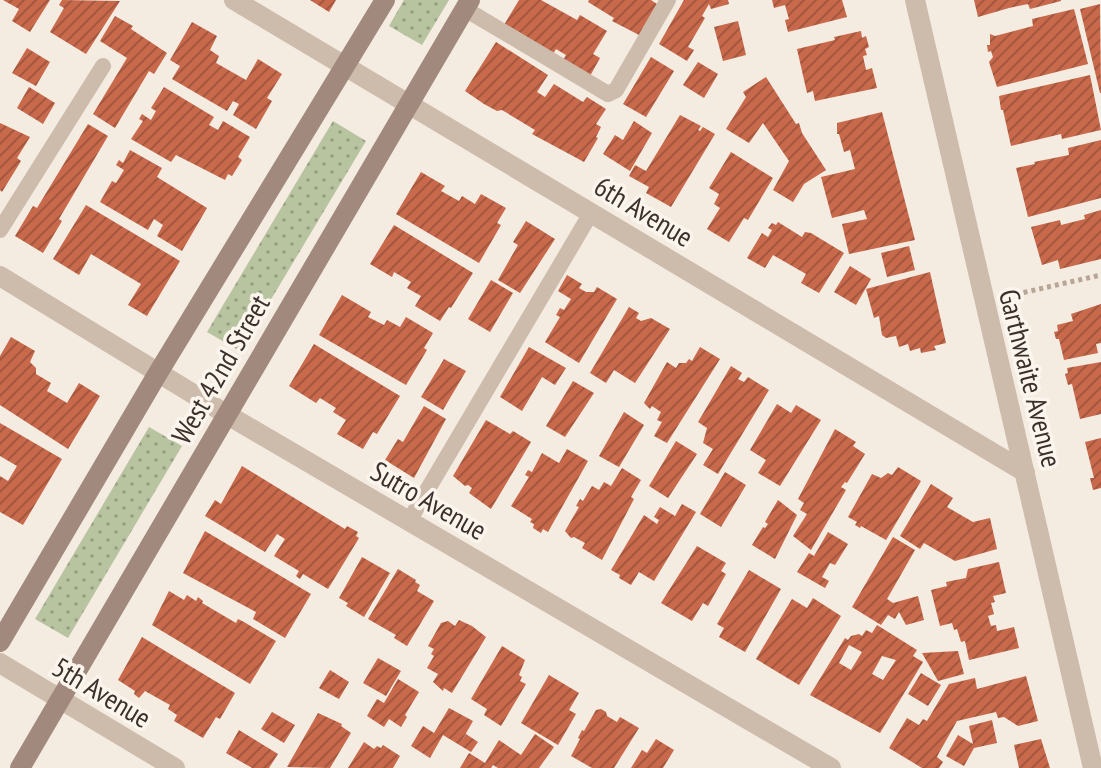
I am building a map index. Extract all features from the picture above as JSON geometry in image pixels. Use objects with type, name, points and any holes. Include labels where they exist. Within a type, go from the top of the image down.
[{"type":"street","name":"6th Avenue","points":[[234,0],[1025,472]]},
{"type":"street","name":"West 42nd Street","points":[[0,642],[158,373],[385,0]]},
{"type":"street","name":"Garthwaite Avenue","points":[[915,0],[1093,768]]},
{"type":"street","name":"West 42nd Street","points":[[20,768],[467,4]]},
{"type":"street","name":"Sutro Avenue","points":[[0,276],[226,414],[831,768]]},
{"type":"street","name":"5th Avenue","points":[[0,663],[175,768]]},
{"type":"lane","points":[[467,4],[608,94],[616,90],[668,0]]},
{"type":"lane","points":[[0,230],[103,66]]},
{"type":"lane","points":[[409,521],[591,213]]},
{"type":"path","points":[[984,302],[1101,275]]},
{"type":"green space","points":[[404,0],[449,0],[422,45],[389,26]]},
{"type":"green space","points":[[333,121],[366,141],[240,351],[207,332]]},
{"type":"green space","points":[[149,427],[182,446],[68,638],[35,619]]},
{"type":"building","points":[[3,0],[50,0],[30,32],[12,21],[19,9]]},
{"type":"building","points":[[62,0],[120,1],[86,54],[50,32],[64,8],[59,5]]},
{"type":"building","points":[[310,0],[336,0],[329,12]]},
{"type":"building","points":[[519,0],[541,0],[577,20],[580,15],[607,31],[593,54],[600,58],[590,76],[563,60],[566,55],[556,49],[553,54],[504,25]]},
{"type":"building","points":[[589,0],[651,0],[657,4],[639,35],[612,21],[614,18]]},
{"type":"building","points":[[684,0],[728,0],[729,4],[711,9],[709,4],[702,16],[705,18],[688,47],[694,50],[687,61],[659,44]]},
{"type":"building","points":[[772,0],[842,0],[847,17],[788,32],[785,20],[789,19],[785,5],[774,8]]},
{"type":"building","points":[[974,0],[1061,1],[1030,9],[1028,4],[978,17]]},
{"type":"building","points":[[1100,4],[1101,93],[1080,9]]},
{"type":"building","points":[[1074,9],[1088,64],[997,87],[989,62],[993,57],[987,45],[990,45],[990,34],[995,36],[1033,26],[1032,19]]},
{"type":"building","points":[[115,16],[167,53],[154,74],[149,71],[115,128],[93,114],[127,58],[100,41]]},
{"type":"building","points":[[738,21],[746,55],[723,61],[714,27]]},
{"type":"building","points":[[192,22],[217,36],[210,50],[219,56],[216,63],[246,80],[258,59],[282,74],[267,98],[272,101],[256,129],[233,115],[239,104],[233,101],[227,111],[172,79],[180,66],[170,60]]},
{"type":"building","points":[[861,31],[869,47],[865,49],[867,55],[863,56],[866,70],[872,68],[877,88],[815,101],[813,91],[807,93],[797,49]]},
{"type":"building","points":[[496,42],[548,75],[537,92],[545,97],[554,84],[583,102],[587,97],[606,109],[596,124],[601,127],[598,138],[584,162],[532,134],[535,130],[502,110],[497,111],[465,91]]},
{"type":"building","points":[[27,48],[50,62],[36,86],[12,73]]},
{"type":"building","points":[[651,57],[674,71],[646,117],[623,104]]},
{"type":"building","points":[[698,62],[718,74],[704,98],[683,85]]},
{"type":"building","points":[[1090,75],[1101,130],[1062,139],[1061,134],[1011,146],[999,96]]},
{"type":"building","points":[[766,77],[796,124],[799,123],[826,170],[804,184],[793,202],[773,190],[789,161],[763,123],[749,143],[726,129],[746,97],[743,92]]},
{"type":"building","points":[[29,87],[55,103],[43,124],[17,108]]},
{"type":"building","points":[[164,87],[214,117],[209,125],[218,130],[223,121],[250,137],[238,157],[242,160],[232,176],[228,174],[225,180],[176,155],[171,162],[131,139],[143,121],[139,119],[142,114],[151,120],[156,111],[151,108]]},
{"type":"building","points":[[882,112],[915,240],[849,254],[842,224],[867,219],[864,210],[832,218],[821,177],[855,169],[850,150],[844,152],[837,134],[837,123]]},
{"type":"building","points":[[680,115],[701,126],[698,130],[703,127],[715,134],[671,207],[646,193],[649,187],[629,176],[635,165],[646,171]]},
{"type":"building","points":[[634,121],[652,133],[630,171],[603,154],[615,135],[623,140]]},
{"type":"building","points":[[0,123],[30,137],[17,158],[21,161],[2,192],[0,190]]},
{"type":"building","points":[[88,124],[108,136],[59,219],[62,221],[43,253],[15,236],[33,206],[37,208]]},
{"type":"building","points":[[1101,140],[1101,198],[1028,217],[1016,168],[1069,155],[1068,148]]},
{"type":"building","points":[[130,150],[162,168],[157,177],[207,208],[182,251],[157,236],[163,225],[154,219],[148,230],[100,202],[112,181],[116,183],[124,170],[116,165],[119,160],[123,163]]},
{"type":"building","points":[[731,152],[773,178],[748,220],[744,218],[729,242],[707,229],[720,208],[714,204],[719,194],[709,188]]},
{"type":"building","points":[[421,172],[445,186],[441,191],[459,201],[462,196],[475,204],[481,194],[506,208],[497,223],[501,225],[479,263],[396,214]]},
{"type":"building","points":[[86,205],[180,261],[147,316],[128,305],[141,284],[91,254],[79,275],[53,259]]},
{"type":"building","points":[[1101,210],[1101,259],[1060,269],[1058,260],[1042,265],[1031,227],[1060,220],[1061,225],[1085,219],[1084,215]]},
{"type":"building","points":[[526,221],[555,239],[520,293],[498,280],[518,245],[513,242]]},
{"type":"building","points":[[778,222],[802,237],[805,232],[811,233],[844,253],[819,293],[801,283],[806,274],[773,255],[765,268],[747,258],[762,233],[768,237],[772,230],[768,228]]},
{"type":"building","points":[[394,225],[473,273],[440,321],[415,306],[421,296],[407,288],[411,282],[394,272],[392,277],[370,264]]},
{"type":"building","points":[[909,246],[915,270],[887,277],[881,253]]},
{"type":"building","points":[[850,266],[871,279],[856,305],[834,292]]},
{"type":"building","points":[[930,272],[946,343],[934,346],[936,350],[921,353],[920,348],[910,351],[908,344],[899,347],[896,336],[886,338],[882,335],[879,316],[874,318],[866,289]]},
{"type":"building","points":[[567,275],[582,284],[579,288],[586,292],[594,292],[597,287],[617,299],[579,363],[545,342],[560,317],[556,315],[560,308],[564,310],[571,299],[558,291]]},
{"type":"building","points":[[491,280],[513,293],[490,332],[468,319]]},
{"type":"building","points":[[342,295],[371,312],[368,317],[384,325],[387,320],[400,327],[406,317],[433,333],[424,348],[427,350],[406,385],[319,335]]},
{"type":"building","points":[[1101,304],[1101,343],[1096,344],[1098,353],[1064,360],[1054,332],[1058,331],[1057,325],[1073,321],[1071,314]]},
{"type":"building","points":[[629,307],[639,313],[636,318],[641,321],[651,318],[670,329],[635,383],[614,370],[606,383],[590,373]]},
{"type":"building","points":[[11,337],[35,351],[30,362],[36,368],[36,374],[51,383],[47,391],[67,403],[79,383],[100,396],[68,449],[0,405],[0,356]]},
{"type":"building","points":[[314,344],[400,396],[377,434],[373,432],[363,449],[337,434],[346,420],[333,412],[336,408],[320,398],[316,403],[289,386]]},
{"type":"building","points":[[529,347],[566,368],[555,385],[542,377],[522,411],[500,397]]},
{"type":"building","points":[[700,347],[720,359],[667,443],[654,436],[662,422],[657,420],[661,412],[652,406],[650,409],[644,403],[667,362],[676,368],[679,363],[686,363],[689,359],[692,361]]},
{"type":"building","points":[[444,359],[466,371],[443,410],[421,397]]},
{"type":"building","points":[[1101,362],[1101,414],[1080,419],[1072,384],[1068,385],[1065,374],[1068,373],[1067,368]]},
{"type":"building","points":[[731,366],[742,373],[738,379],[744,382],[748,377],[769,390],[718,474],[703,465],[713,449],[703,443],[707,428],[698,422]]},
{"type":"building","points":[[573,381],[594,393],[565,437],[546,426]]},
{"type":"building","points":[[777,404],[791,413],[796,405],[821,420],[780,486],[758,473],[766,460],[750,450]]},
{"type":"building","points":[[424,406],[446,419],[414,478],[385,460],[398,439],[403,442]]},
{"type":"building","points":[[624,412],[644,425],[619,467],[599,456]]},
{"type":"building","points":[[486,420],[531,442],[491,509],[469,493],[472,488],[453,476]]},
{"type":"building","points":[[0,423],[62,459],[23,525],[0,512],[0,476],[8,481],[17,466],[0,456]]},
{"type":"building","points":[[835,429],[856,442],[853,446],[865,454],[847,483],[841,487],[846,490],[811,550],[793,536],[807,514],[800,510],[804,503],[798,499]]},
{"type":"building","points":[[1101,438],[1101,488],[1093,490],[1090,478],[1094,478],[1085,442]]},
{"type":"building","points":[[676,441],[697,454],[668,498],[649,486]]},
{"type":"building","points":[[567,449],[588,461],[548,532],[543,529],[541,533],[533,528],[532,519],[511,506],[529,477],[525,475],[528,470],[532,472],[542,453],[559,463]]},
{"type":"building","points":[[242,466],[345,529],[347,526],[358,532],[356,536],[359,538],[328,589],[303,574],[300,579],[296,576],[299,571],[274,556],[285,539],[277,534],[265,552],[205,516],[215,500],[221,504]]},
{"type":"building","points":[[898,467],[921,481],[886,540],[855,525],[857,522],[848,517],[872,474],[881,478],[888,473],[892,475]]},
{"type":"building","points":[[622,468],[641,480],[602,560],[582,548],[585,543],[571,538],[565,531],[579,507],[576,506],[580,499],[583,501],[592,486],[599,490],[604,482],[611,486]]},
{"type":"building","points":[[725,472],[746,485],[721,527],[700,514]]},
{"type":"building","points":[[931,484],[953,498],[947,507],[973,522],[990,518],[997,549],[955,561],[924,543],[920,549],[900,536]]},
{"type":"building","points":[[778,500],[797,515],[775,559],[752,545],[768,524],[765,522]]},
{"type":"building","points":[[682,504],[696,512],[654,581],[639,572],[631,585],[619,578],[620,575],[611,570],[644,515],[657,524],[659,520],[654,517],[660,507],[675,516]]},
{"type":"building","points":[[205,531],[311,594],[285,638],[253,619],[256,612],[183,573]]},
{"type":"building","points":[[828,532],[848,544],[835,565],[830,563],[822,577],[829,581],[825,588],[797,572],[809,553],[814,556]]},
{"type":"building","points":[[893,537],[915,550],[887,599],[893,603],[918,596],[924,620],[906,625],[899,612],[895,619],[888,615],[881,625],[852,607]]},
{"type":"building","points":[[697,546],[726,563],[721,571],[726,574],[708,606],[703,603],[692,621],[661,603]]},
{"type":"building","points":[[362,557],[390,573],[364,617],[339,598]]},
{"type":"building","points":[[999,562],[1006,593],[993,596],[994,614],[988,616],[991,626],[996,625],[997,631],[1014,627],[1019,648],[969,660],[965,641],[961,642],[952,623],[940,626],[931,590],[947,586],[946,582],[966,578],[968,569]]},
{"type":"building","points":[[398,569],[416,580],[420,585],[417,591],[434,601],[407,646],[394,638],[396,635],[368,619]]},
{"type":"building","points":[[749,570],[781,589],[745,652],[719,637],[724,628],[717,624]]},
{"type":"building","points":[[169,591],[184,600],[187,595],[196,601],[198,597],[202,603],[236,623],[238,619],[276,641],[250,684],[152,625]]},
{"type":"building","points":[[813,598],[841,616],[799,685],[756,659],[792,599],[807,608]]},
{"type":"building","points":[[459,620],[486,637],[452,693],[444,688],[443,691],[433,682],[438,674],[427,668],[434,656],[431,654],[434,649],[428,646],[441,623],[448,621],[455,626]]},
{"type":"building","points":[[877,625],[917,650],[913,656],[923,662],[880,733],[810,695],[845,638],[862,636],[866,630],[872,633]],"holes":[[[849,645],[862,652],[851,670],[839,663]],[[882,656],[896,660],[883,680],[872,674]]]},
{"type":"building","points":[[142,637],[235,693],[220,719],[216,717],[203,738],[174,721],[177,715],[168,709],[170,705],[145,691],[139,698],[135,691],[118,680]]},
{"type":"building","points":[[502,646],[525,660],[519,675],[522,677],[520,681],[526,684],[501,726],[484,715],[487,709],[471,699]]},
{"type":"building","points":[[958,651],[964,674],[938,681],[922,653]]},
{"type":"building","points":[[378,658],[401,671],[386,696],[363,683]]},
{"type":"building","points":[[330,670],[349,682],[339,699],[319,688]]},
{"type":"building","points":[[921,673],[941,685],[928,706],[908,694]]},
{"type":"building","points":[[549,675],[579,693],[569,710],[576,714],[558,745],[521,723]]},
{"type":"building","points":[[1026,676],[1038,721],[1018,726],[1004,717],[998,718],[996,712],[957,721],[937,757],[943,762],[939,768],[922,768],[889,748],[907,718],[919,725],[923,719],[927,721],[949,684],[975,678],[977,689]]},
{"type":"building","points":[[398,679],[419,692],[401,727],[389,719],[384,727],[367,716],[377,699],[384,703]]},
{"type":"building","points":[[449,708],[473,721],[461,742],[466,734],[478,742],[471,752],[443,735],[430,758],[411,746],[423,726],[434,733]]},
{"type":"building","points":[[601,709],[617,722],[620,717],[639,728],[614,768],[592,768],[571,756],[582,730],[596,710]]},
{"type":"building","points":[[272,712],[295,725],[284,743],[261,729]]},
{"type":"building","points":[[318,713],[342,724],[351,733],[330,768],[287,767]]},
{"type":"building","points":[[992,720],[997,743],[974,748],[964,766],[946,756],[958,735],[973,744],[969,726]]},
{"type":"building","points":[[239,730],[278,754],[269,768],[252,768],[226,753]]},
{"type":"building","points":[[535,734],[554,747],[539,768],[498,768],[493,765],[491,768],[460,768],[469,753],[485,763],[499,740],[521,755]]},
{"type":"building","points":[[656,739],[674,750],[663,768],[631,768],[642,750],[647,753]]},
{"type":"building","points":[[1041,739],[1050,768],[1019,768],[1014,745]]},
{"type":"building","points":[[364,742],[374,749],[383,745],[400,756],[393,768],[348,768]]}]
